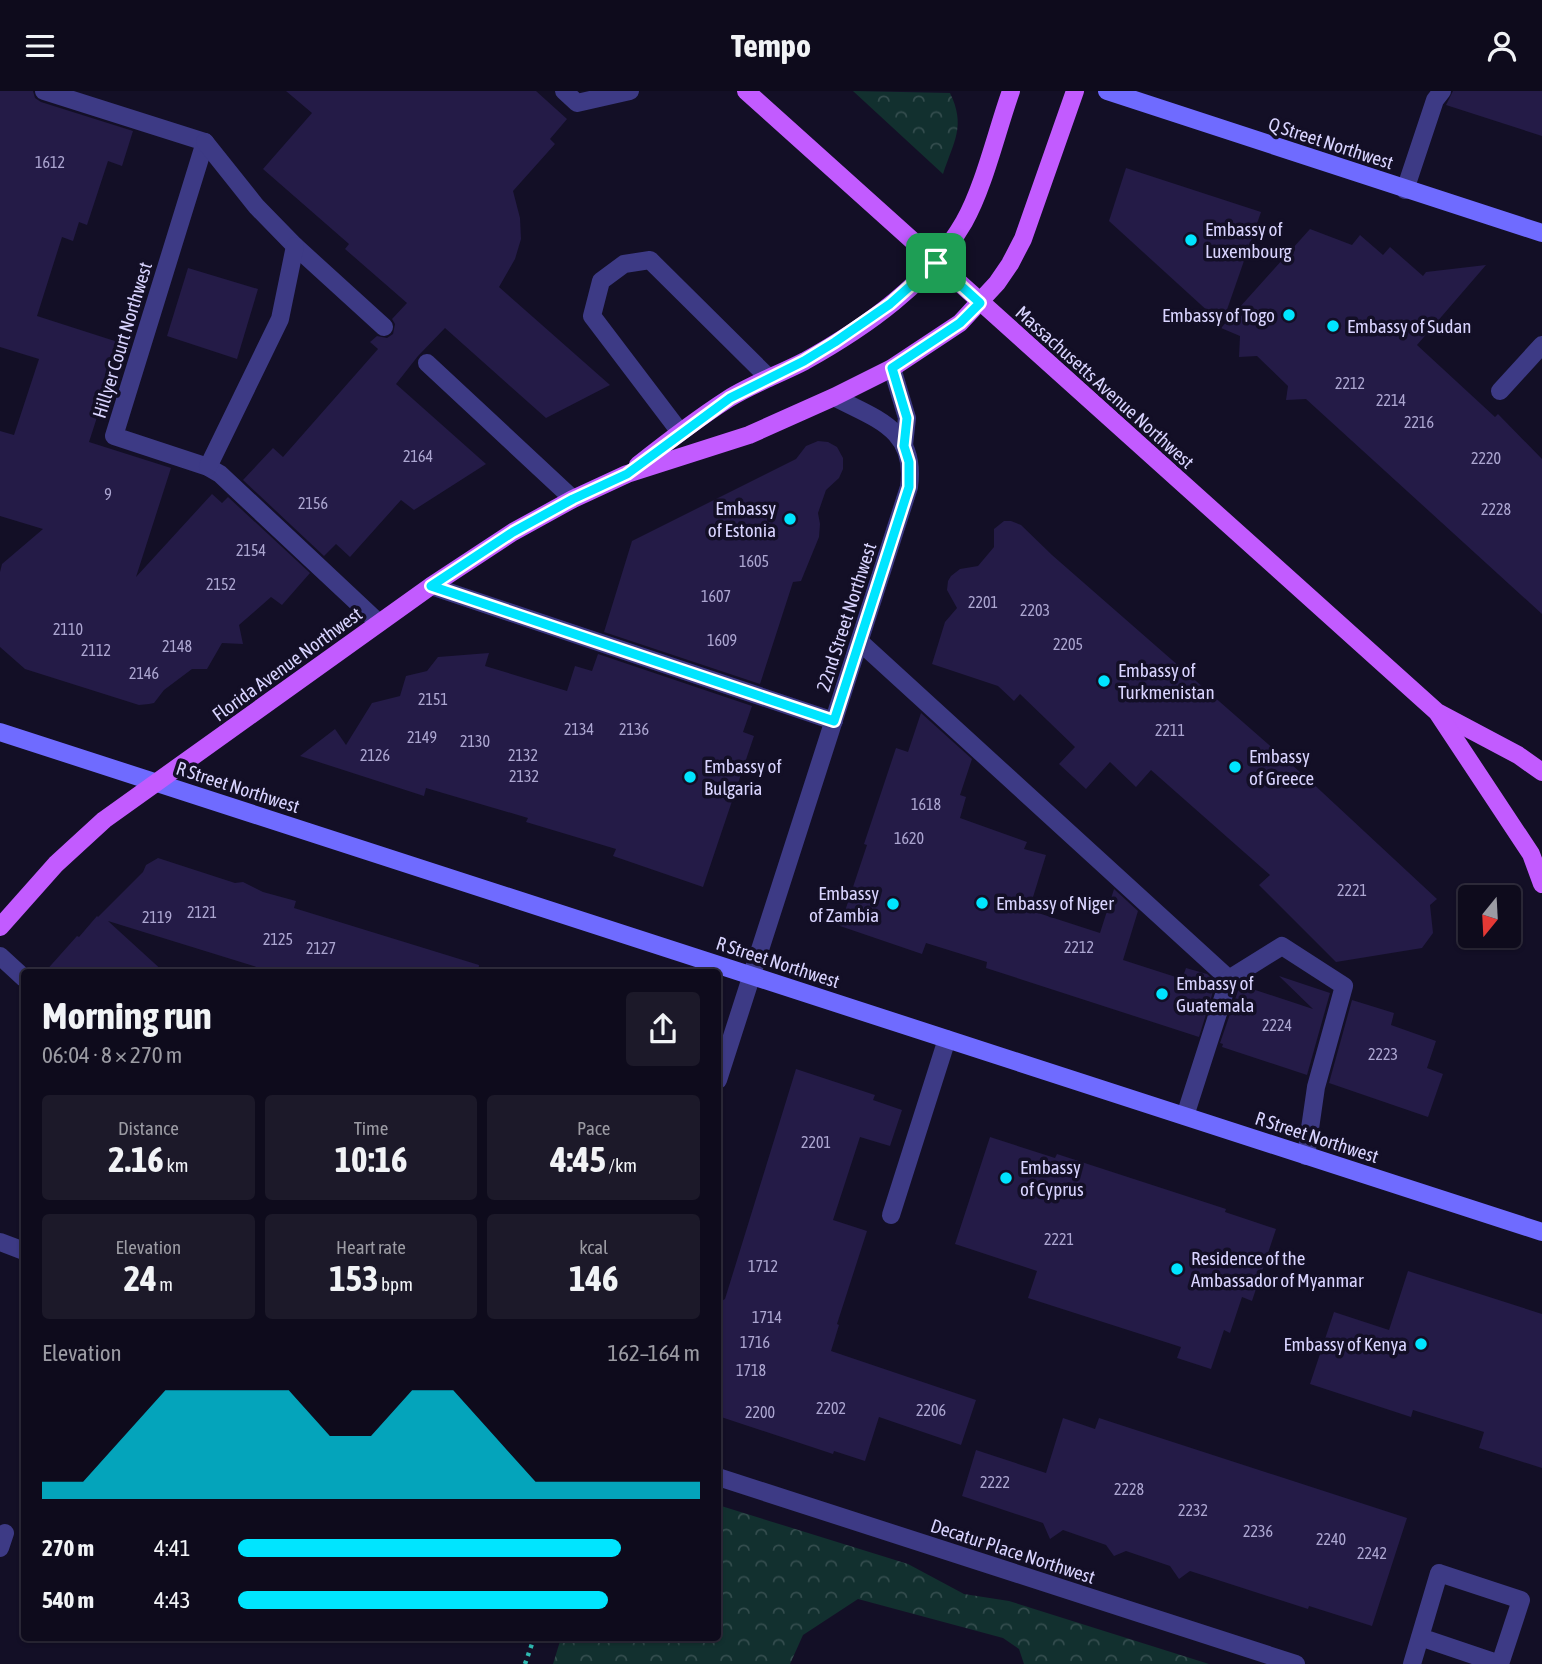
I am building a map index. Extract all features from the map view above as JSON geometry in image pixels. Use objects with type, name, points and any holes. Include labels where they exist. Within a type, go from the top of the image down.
[{"type":"main road","name":"Massachusetts Avenue Northwest","points":[[746,91],[1437,712],[1518,755],[1542,772]]},
{"type":"main road","points":[[936,263],[965,221],[1011,91]]},
{"type":"main road","points":[[980,303],[1010,264],[1023,239],[1075,91]]},
{"type":"main road","name":"Q Street Northwest","points":[[1107,91],[1542,233]]},
{"type":"main road","name":"Florida Avenue Northwest","points":[[627,474],[680,432],[730,398],[804,361],[870,319],[914,285],[936,263]]},
{"type":"main road","name":"Florida Avenue Northwest","points":[[0,927],[79,842],[104,820],[431,586],[513,532],[573,499],[627,474],[749,435],[834,397],[892,368],[960,323],[980,303]]},
{"type":"main road","name":"Massachusetts Avenue Northwest","points":[[1437,712],[1531,853],[1542,884]]},
{"type":"main road","name":"R Street Northwest","points":[[0,732],[1542,1232]]},
{"type":"street","points":[[44,91],[205,142],[256,206],[295,246],[384,327]]},
{"type":"street","points":[[564,91],[577,103],[630,91]]},
{"type":"street","points":[[1405,190],[1435,100],[1442,91]]},
{"type":"street","name":"Hillyer Court Northwest","points":[[205,142],[114,436],[208,467],[232,483],[379,624]]},
{"type":"street","points":[[208,467],[280,319],[295,246]]},
{"type":"street","points":[[680,432],[592,316],[601,281],[624,264],[650,260],[769,378]]},
{"type":"street","points":[[1500,391],[1542,345]]},
{"type":"street","points":[[427,363],[573,499]]},
{"type":"street","name":"22nd Street Northwest","points":[[721,1070],[906,501],[910,475],[904,446],[907,418],[892,368]]},
{"type":"street","points":[[834,397],[891,427],[904,446]]},
{"type":"street","points":[[431,586],[834,721]]},
{"type":"street","points":[[860,642],[1229,979]]},
{"type":"street","points":[[1185,1116],[1229,979],[1282,946],[1344,985],[1316,1087],[1306,1156]]},
{"type":"street","points":[[0,956],[21,975]]},
{"type":"street","points":[[891,1215],[947,1039]]},
{"type":"street","points":[[0,1243],[21,1250]]},
{"type":"street","name":"Decatur Place Northwest","points":[[721,1478],[1296,1664]]},
{"type":"street","points":[[1412,1664],[1420,1637],[1439,1573],[1521,1600],[1500,1664],[1420,1637]]},
{"type":"path","points":[[525,1664],[533,1641]]},
{"type":"green space","points":[[853,91],[950,93],[958,124],[943,174]]},
{"type":"green space","points":[[721,1506],[908,1564],[964,1594],[1009,1601],[1209,1664],[1024,1664],[1019,1649],[1003,1638],[858,1599],[803,1635],[790,1664],[553,1664],[560,1641],[721,1641]]},
{"type":"building","points":[[0,91],[33,91],[35,98],[41,102],[133,131],[122,166],[108,161],[87,225],[79,222],[73,241],[62,237],[37,316],[121,343],[89,442],[171,468],[136,577],[212,494],[222,503],[228,497],[310,573],[282,605],[271,597],[239,625],[243,644],[222,643],[207,669],[192,669],[164,690],[154,703],[139,705],[25,669],[0,647],[2,564],[43,529],[0,516],[0,431],[14,435],[39,359],[0,347]]},
{"type":"building","points":[[286,91],[536,91],[567,119],[550,139],[555,144],[513,191],[520,218],[521,239],[515,259],[499,287],[610,385],[546,418],[445,328],[396,384],[486,464],[414,510],[401,500],[350,557],[336,544],[324,556],[243,480],[273,448],[283,457],[378,349],[370,342],[377,336],[387,338],[393,334],[395,324],[392,319],[407,303],[345,249],[349,244],[263,169],[312,113]]},
{"type":"building","points":[[1453,91],[1542,91],[1542,136],[1446,105]]},
{"type":"building","name":"Embassy of Luxembourg","points":[[1126,168],[1261,212],[1222,324],[1109,221]]},
{"type":"building","points":[[1310,229],[1352,245],[1360,235],[1383,255],[1390,247],[1423,276],[1426,272],[1486,265],[1417,345],[1495,417],[1498,414],[1542,459],[1542,614],[1306,399],[1286,400],[1288,386],[1257,356],[1239,357],[1240,336],[1221,328]]},
{"type":"building","points":[[188,268],[258,289],[237,359],[167,336]]},
{"type":"building","points":[[818,441],[837,447],[843,458],[843,469],[839,478],[826,490],[818,513],[819,537],[801,581],[793,582],[760,684],[604,632],[632,541],[796,459],[806,446]]},
{"type":"building","points":[[1004,521],[1021,525],[1308,779],[1437,899],[1430,905],[1433,933],[1422,948],[1336,962],[1259,885],[1270,875],[1151,770],[1136,787],[1110,762],[1086,789],[1059,764],[1075,747],[1020,694],[1014,701],[998,686],[932,664],[945,622],[957,608],[947,590],[948,581],[960,569],[978,566],[994,547],[994,529]]},
{"type":"building","points":[[489,653],[485,666],[567,691],[575,666],[592,671],[598,654],[752,706],[743,732],[754,736],[703,887],[613,856],[616,849],[526,822],[528,818],[426,788],[424,796],[300,756],[335,729],[346,745],[372,703],[400,696],[406,676],[427,671],[438,657]]},
{"type":"building","points":[[921,713],[972,759],[960,795],[966,797],[960,818],[1027,842],[1024,849],[1046,855],[1029,910],[1100,933],[1114,889],[1138,911],[1123,960],[1182,979],[1186,968],[1207,974],[1216,982],[1199,1037],[986,968],[987,962],[926,943],[922,954],[840,926],[896,748],[908,752]]},
{"type":"building","points":[[158,858],[235,883],[243,882],[263,892],[296,901],[294,908],[479,965],[478,969],[263,969],[108,921],[161,969],[48,969],[77,936],[79,937],[143,872],[146,865]]},
{"type":"building","points":[[1279,976],[1330,993],[1307,1075],[1222,1047],[1223,1044],[1220,1043],[1240,985],[1313,1009]]},
{"type":"building","points":[[1352,1000],[1394,1013],[1391,1025],[1436,1041],[1427,1068],[1443,1074],[1428,1117],[1329,1083]]},
{"type":"building","points":[[796,1069],[875,1095],[873,1100],[902,1110],[890,1146],[860,1137],[833,1220],[867,1231],[831,1351],[976,1400],[961,1445],[879,1417],[865,1461],[834,1451],[833,1454],[721,1417],[721,1301],[725,1299]]},
{"type":"building","points":[[990,1137],[1055,1158],[1057,1154],[1226,1209],[1225,1212],[1276,1229],[1252,1301],[1242,1297],[1230,1333],[1224,1330],[1211,1369],[1177,1358],[1181,1347],[1028,1298],[1037,1271],[955,1244]]},
{"type":"building","points":[[1408,1271],[1542,1314],[1542,1468],[1479,1448],[1484,1432],[1413,1410],[1411,1417],[1310,1384],[1334,1312],[1389,1330]]},
{"type":"building","points":[[1063,1418],[1095,1429],[1099,1418],[1407,1518],[1372,1626],[1309,1606],[1308,1609],[1190,1571],[1179,1579],[1170,1566],[1126,1551],[1114,1556],[1106,1545],[1063,1530],[1050,1539],[1043,1523],[962,1496],[976,1450],[1046,1473]]},
{"type":"place","name":"Embassy of Luxembourg","points":[[1191,240]]},
{"type":"place","name":"Embassy of Togo","points":[[1289,315]]},
{"type":"place","name":"Embassy of Sudan","points":[[1333,326]]},
{"type":"place","name":"Embassy of Estonia","points":[[790,519]]},
{"type":"place","name":"Embassy of Turkmenistan","points":[[1104,681]]},
{"type":"place","name":"Embassy of Greece","points":[[1235,767]]},
{"type":"place","name":"Embassy of Bulgaria","points":[[690,777]]},
{"type":"place","name":"Embassy of Niger","points":[[982,903]]},
{"type":"place","name":"Embassy of Zambia","points":[[893,904]]},
{"type":"place","name":"Embassy of Guatemala","points":[[1162,994]]},
{"type":"place","name":"Embassy of Cyprus","points":[[1006,1178]]},
{"type":"place","name":"Residence of the Ambassador of Myanmar","points":[[1177,1269]]},
{"type":"place","name":"Embassy of Kenya","points":[[1421,1344]]},
{"type":"route","points":[[936,263],[980,303],[960,323],[892,368],[907,418],[904,446],[909,462],[909,487],[834,721],[431,586],[513,532],[573,499],[627,474],[680,432],[730,398],[804,361],[835,342],[890,304],[936,263]]}]
